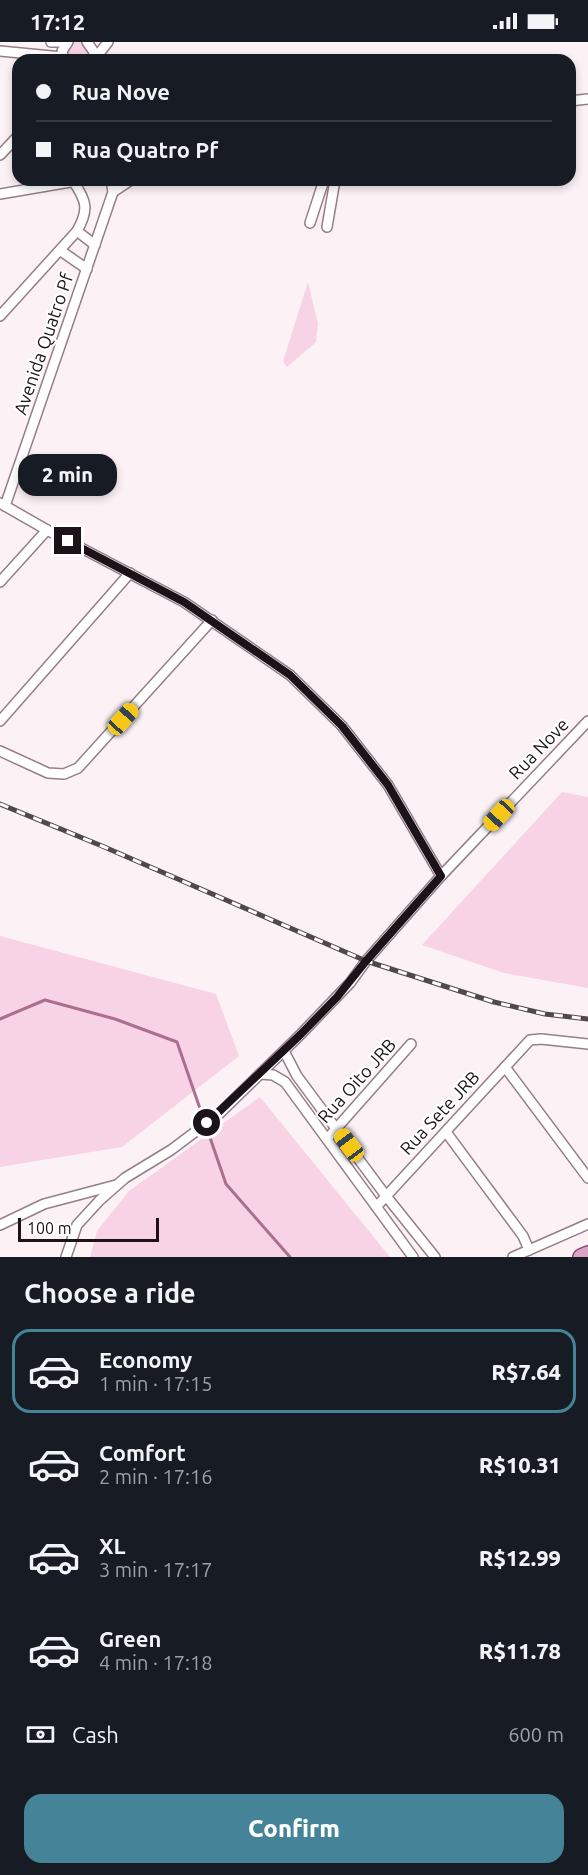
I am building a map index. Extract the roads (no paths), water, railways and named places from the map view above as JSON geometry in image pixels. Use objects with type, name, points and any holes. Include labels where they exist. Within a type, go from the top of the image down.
[{"type":"main road","points":[[581,1257],[588,1254]]},
{"type":"street","points":[[51,42],[61,42]]},
{"type":"street","points":[[98,54],[108,42]]},
{"type":"street","points":[[0,51],[27,54]]},
{"type":"street","points":[[0,154],[12,142]]},
{"type":"street","points":[[0,194],[48,186]]},
{"type":"street","points":[[0,316],[78,231],[86,210],[79,186]]},
{"type":"street","name":"Avenida Quatro Pf","points":[[2,504],[87,269],[113,192],[112,186]]},
{"type":"street","points":[[113,192],[122,186]]},
{"type":"street","points":[[310,223],[322,186]]},
{"type":"street","points":[[327,227],[334,186]]},
{"type":"street","points":[[78,231],[95,245]]},
{"type":"street","points":[[61,251],[87,269]]},
{"type":"street","points":[[2,504],[184,602],[290,675],[342,726],[388,785],[441,876]]},
{"type":"street","points":[[0,582],[47,530]]},
{"type":"street","points":[[0,722],[130,573]]},
{"type":"street","points":[[0,751],[48,773],[64,774],[78,768],[212,620]]},
{"type":"street","name":"Rua Nove","points":[[118,1184],[195,1133],[219,1114],[284,1051],[350,982],[441,876],[588,721]]},
{"type":"street","name":"Rua Sete JRB","points":[[377,1206],[528,1042],[541,1039],[588,1044]]},
{"type":"street","name":"Rua Oito JRB","points":[[327,1139],[411,1044]]},
{"type":"street","points":[[284,1051],[297,1076],[386,1196],[435,1257]]},
{"type":"street","points":[[505,1067],[588,1178]]},
{"type":"street","points":[[260,1074],[273,1075],[285,1082],[413,1257]]},
{"type":"street","points":[[446,1132],[523,1236],[529,1250]]},
{"type":"street","points":[[0,1225],[44,1204],[118,1184]]},
{"type":"street","points":[[66,1257],[76,1225],[118,1184]]},
{"type":"street","points":[[513,1257],[588,1224]]},
{"type":"waterway","points":[[0,1019],[45,1000],[115,1019],[177,1042],[226,1184],[290,1257]]},
{"type":"railway","points":[[0,804],[366,961],[494,1002],[545,1014],[588,1019]]}]
